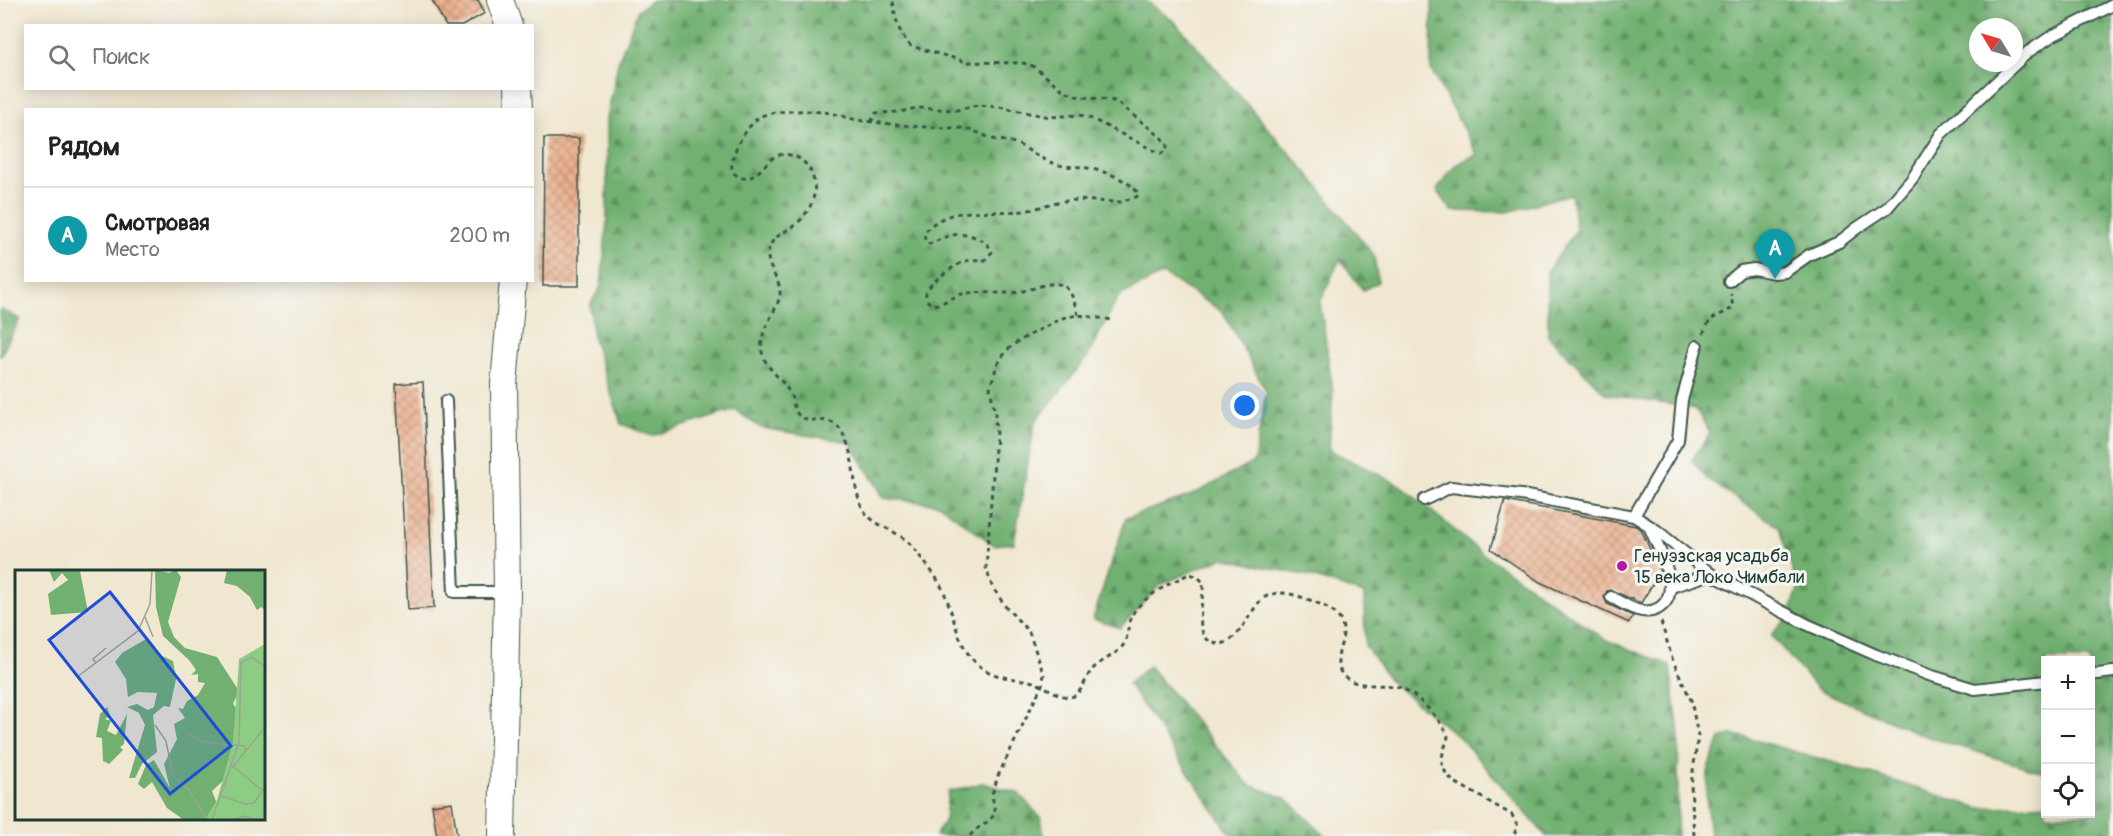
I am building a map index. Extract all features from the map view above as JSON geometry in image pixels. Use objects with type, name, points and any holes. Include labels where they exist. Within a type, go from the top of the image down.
[{"type":"street","points":[[500,0],[508,24]]},
{"type":"street","points":[[518,90],[519,108]]},
{"type":"street","points":[[502,836],[507,592],[504,384],[513,282]]},
{"type":"lane","points":[[1729,281],[1741,271],[1754,269],[1774,273],[1785,272],[1809,255],[1839,242],[1887,208],[1912,179],[1941,134],[2028,52],[2052,36],[2113,5]]},
{"type":"lane","points":[[1634,516],[1678,440],[1682,400],[1697,346]]},
{"type":"lane","points":[[447,401],[454,592],[507,592]]},
{"type":"lane","points":[[1424,500],[1451,487],[1521,495],[1634,516],[1711,574],[1836,638],[1876,655],[1975,689],[2041,682]]},
{"type":"lane","points":[[1611,597],[1631,608],[1644,611],[1658,609],[1670,597],[1671,587],[1667,570],[1649,526]]},
{"type":"lane","points":[[1671,587],[1711,574]]},
{"type":"lane","points":[[2095,674],[2113,672]]},
{"type":"path","points":[[871,122],[876,113],[900,112],[917,108],[957,110],[978,105],[1050,117],[1086,116],[1114,132],[1133,139],[1155,153],[1161,154],[1167,149],[1161,138],[1115,101],[1076,96],[1063,90],[1033,66],[1023,63],[968,62],[911,46],[904,40],[894,15],[893,0]]},
{"type":"path","points":[[1078,315],[1073,298],[1066,287],[1058,284],[1021,292],[962,294],[947,302],[932,305],[926,300],[925,294],[939,278],[968,260],[985,260],[992,252],[986,242],[978,238],[951,235],[929,244],[924,234],[939,220],[957,214],[1025,211],[1062,201],[1120,202],[1138,195],[1138,190],[1104,172],[1059,165],[1042,159],[1021,145],[1008,140],[992,139],[968,129],[942,129],[871,122],[820,112],[788,111],[761,115],[735,151],[730,162],[731,170],[743,179],[751,178],[772,158],[783,154],[804,161],[811,171],[814,182],[815,194],[802,218],[795,226],[773,241],[769,249],[768,260],[780,289],[779,301],[765,327],[762,344],[763,355],[768,366],[788,389],[798,416],[807,420],[830,421],[839,428],[849,449],[857,496],[867,515],[904,538],[929,568],[943,590],[964,646],[980,667],[994,675],[1042,685],[1066,697],[1074,697],[1088,674],[1098,663],[1122,647],[1129,635],[1129,622],[1134,609],[1141,601],[1189,574],[1197,576],[1203,582],[1201,627],[1206,638],[1213,643],[1222,644],[1229,641],[1260,600],[1269,595],[1289,593],[1330,608],[1340,617],[1343,627],[1338,665],[1342,674],[1355,682],[1401,688],[1440,719],[1448,737],[1441,766],[1445,773],[1453,781],[1512,816],[1518,826],[1513,836]]},
{"type":"path","points":[[1697,346],[1710,320],[1733,308],[1729,281]]},
{"type":"path","points":[[970,836],[995,813],[992,794],[998,776],[1042,685],[1044,675],[1029,632],[1005,606],[992,586],[986,568],[996,435],[990,388],[997,365],[1007,350],[1020,340],[1062,318],[1078,315],[1113,320]]},
{"type":"path","points":[[1658,609],[1673,661],[1691,700],[1698,736],[1691,785],[1694,836]]},
{"type":"green space","points":[[653,0],[777,0],[842,3],[850,0],[1145,0],[1175,22],[1308,174],[1374,255],[1378,282],[1363,290],[1340,259],[1320,302],[1333,391],[1329,450],[1400,485],[1482,553],[1606,640],[1670,665],[1679,734],[1677,836],[1546,836],[1460,738],[1392,683],[1365,646],[1364,594],[1309,576],[1222,558],[1160,585],[1120,628],[1093,619],[1126,518],[1194,494],[1254,462],[1266,391],[1223,312],[1163,274],[1119,296],[1088,356],[1035,422],[1014,543],[994,545],[938,504],[884,498],[850,442],[761,428],[735,410],[652,436],[621,424],[593,338],[590,305],[601,287],[607,221],[607,119],[618,62],[638,10]]},
{"type":"green space","points":[[1432,0],[2113,0],[2113,836],[1710,836],[1706,795],[1709,765],[1720,739],[1733,734],[1846,766],[1979,808],[2041,804],[2041,818],[2095,818],[2095,656],[2041,656],[2041,772],[1925,736],[1817,689],[1771,635],[1789,616],[1798,589],[1779,527],[1707,479],[1692,460],[1710,433],[1696,409],[1606,394],[1548,336],[1547,272],[1576,230],[1571,194],[1508,212],[1452,211],[1437,190],[1455,165],[1477,154],[1431,70]]},
{"type":"green space","points":[[0,309],[20,319],[0,357]]},
{"type":"green space","points":[[1149,666],[1248,784],[1287,799],[1325,836],[1233,836],[1128,684]]},
{"type":"green space","points":[[982,783],[1018,793],[1041,818],[1044,836],[935,836],[945,820],[948,792]]},
{"type":"building","points":[[432,0],[478,0],[485,13],[466,24],[445,24]]},
{"type":"building","points":[[544,138],[579,138],[579,286],[543,286]]},
{"type":"building","points":[[423,382],[434,608],[408,610],[396,384]]},
{"type":"building","name":"Генуэзская усадьба 15 века Локо Чимбали","points":[[1505,501],[1636,526],[1641,529],[1660,572],[1641,603],[1611,590],[1607,591],[1604,597],[1607,604],[1633,616],[1629,623],[1540,582],[1491,549]]},
{"type":"building","points":[[452,802],[457,836],[437,836],[432,805]]},
{"type":"place","name":"Смотровая","points":[[1775,279]]},
{"type":"place","name":"Генуэзская усадьба 15 века Локо Чимбали","points":[[1622,566]]}]
